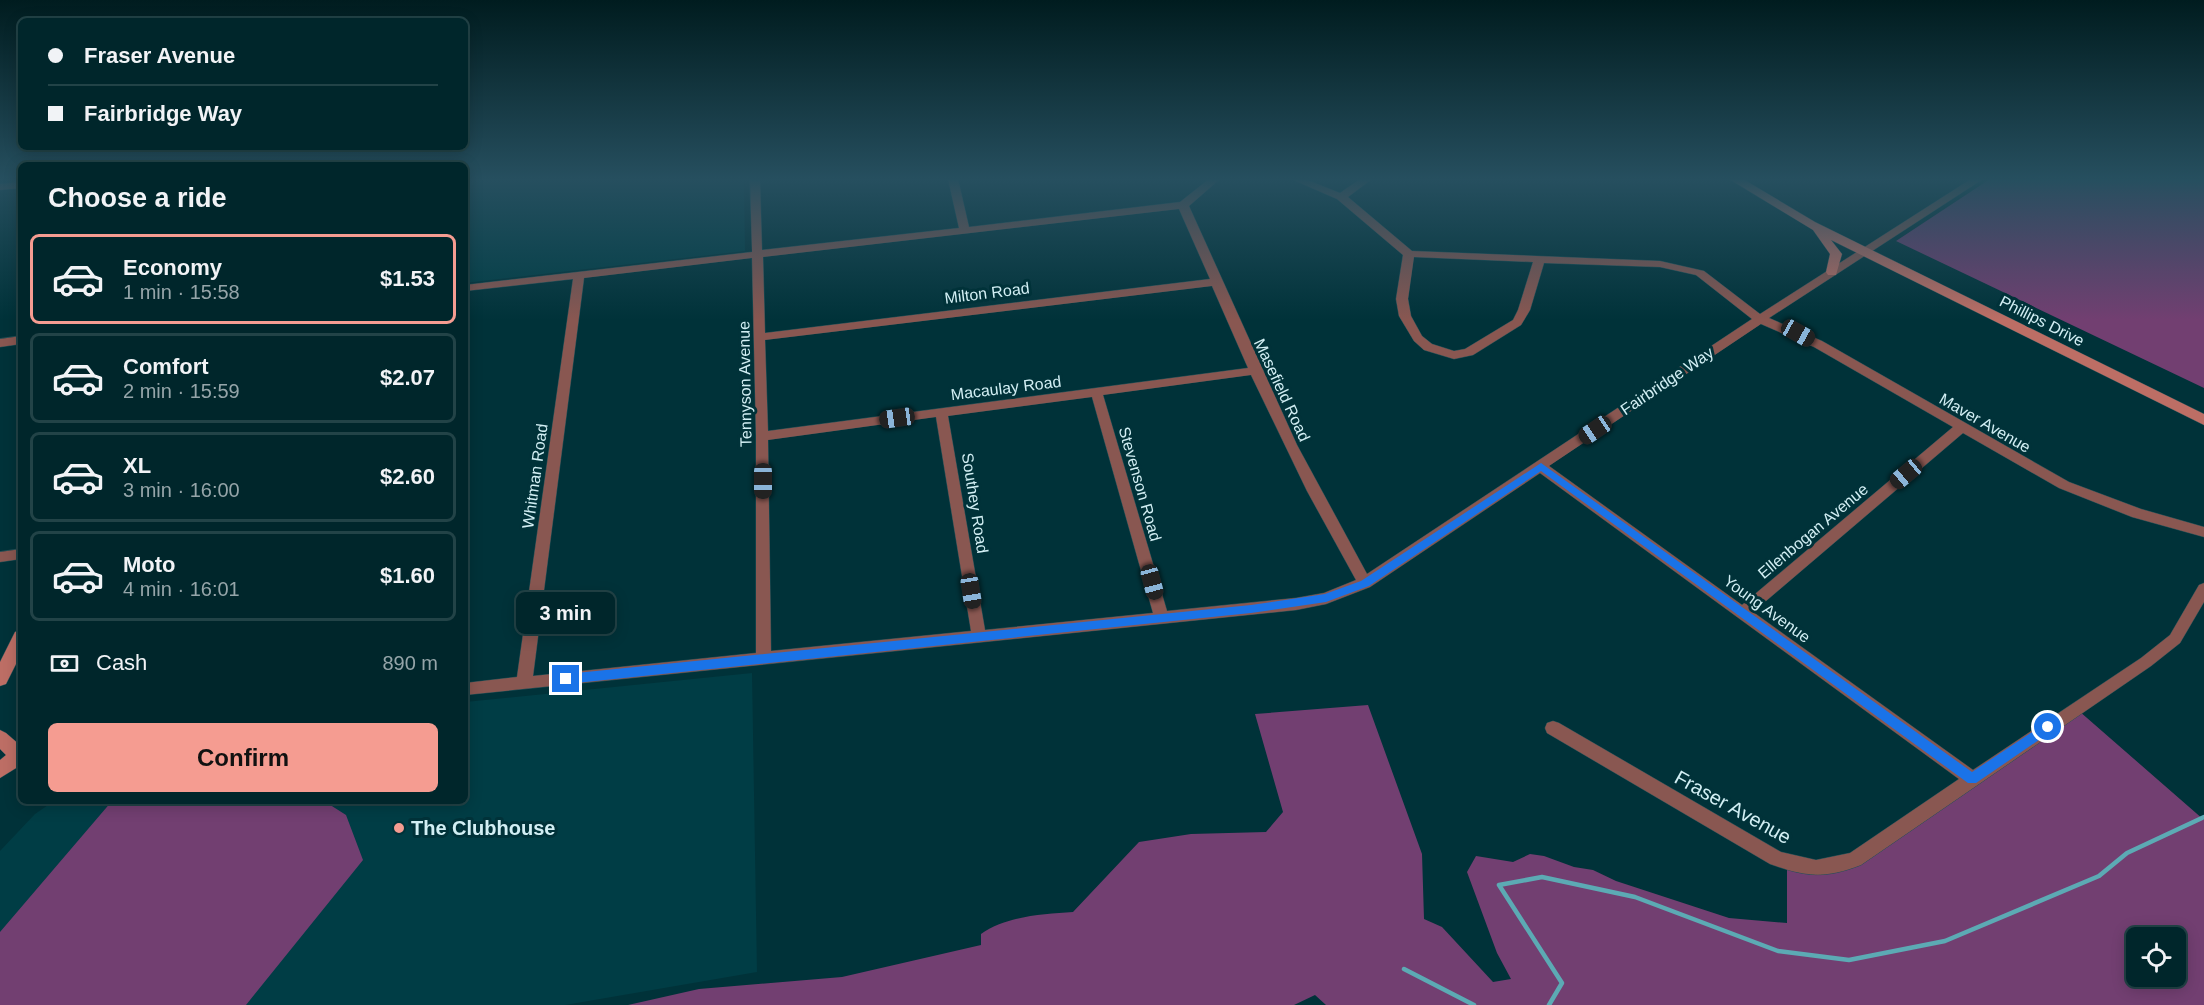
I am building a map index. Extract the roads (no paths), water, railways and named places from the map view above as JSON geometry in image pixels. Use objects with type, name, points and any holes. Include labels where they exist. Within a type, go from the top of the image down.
[{"type":"main road","points":[[1812,226],[1834,248],[1836,261],[1832,272]]},
{"type":"main road","name":"Phillips Drive","points":[[1813,226],[1866,250],[2204,420]]},
{"type":"main road","points":[[0,679],[18,643]]},
{"type":"main road","points":[[0,738],[18,754]]},
{"type":"main road","points":[[0,770],[18,757]]},
{"type":"street","name":"Tennyson Avenue","points":[[757,226],[761,337],[764,660]]},
{"type":"street","points":[[468,288],[983,226]]},
{"type":"street","name":"Masefield Road","points":[[1192,226],[1253,371],[1325,518],[1365,583]]},
{"type":"street","points":[[1375,226],[1409,254],[1402,299],[1406,316],[1418,338],[1428,347],[1454,355],[1469,352],[1517,322],[1524,310],[1540,258]]},
{"type":"street","name":"Fairbridge Way","points":[[468,689],[1296,604],[1326,598],[1365,583],[1760,318],[1902,226]]},
{"type":"street","name":"Maver Avenue","points":[[1409,254],[1660,264],[1688,268],[1700,273],[1760,318],[1798,333],[1960,428],[2073,489],[2137,513],[2204,532]]},
{"type":"street","name":"Whitman Road","points":[[524,683],[579,274]]},
{"type":"street","name":"Milton Road","points":[[761,337],[1216,282]]},
{"type":"street","points":[[0,343],[18,340]]},
{"type":"street","name":"Macaulay Road","points":[[762,436],[1097,394],[1253,371]]},
{"type":"street","name":"Stevenson Road","points":[[1097,394],[1162,618]]},
{"type":"street","name":"Southey Road","points":[[941,412],[979,636]]},
{"type":"street","name":"Ellenbogan Avenue","points":[[1742,613],[1960,428]]},
{"type":"street","name":"Young Avenue","points":[[1541,467],[1972,779]]},
{"type":"street","points":[[0,557],[18,554]]},
{"type":"street","name":"Fraser Avenue","points":[[1553,728],[1776,858],[1803,867],[1829,869],[1855,860],[2146,662],[2175,639],[2204,589]]},
{"type":"street","points":[[0,759],[18,756]]},
{"type":"waterway","points":[[1549,1005],[1562,983],[1499,885],[1542,877],[1635,897],[1778,951],[1849,960],[1945,941],[2099,876],[2127,853],[2204,817]]},
{"type":"waterway","points":[[1404,969],[1474,1005]]},
{"type":"place","name":"The Clubhouse","points":[[399,828]]}]
